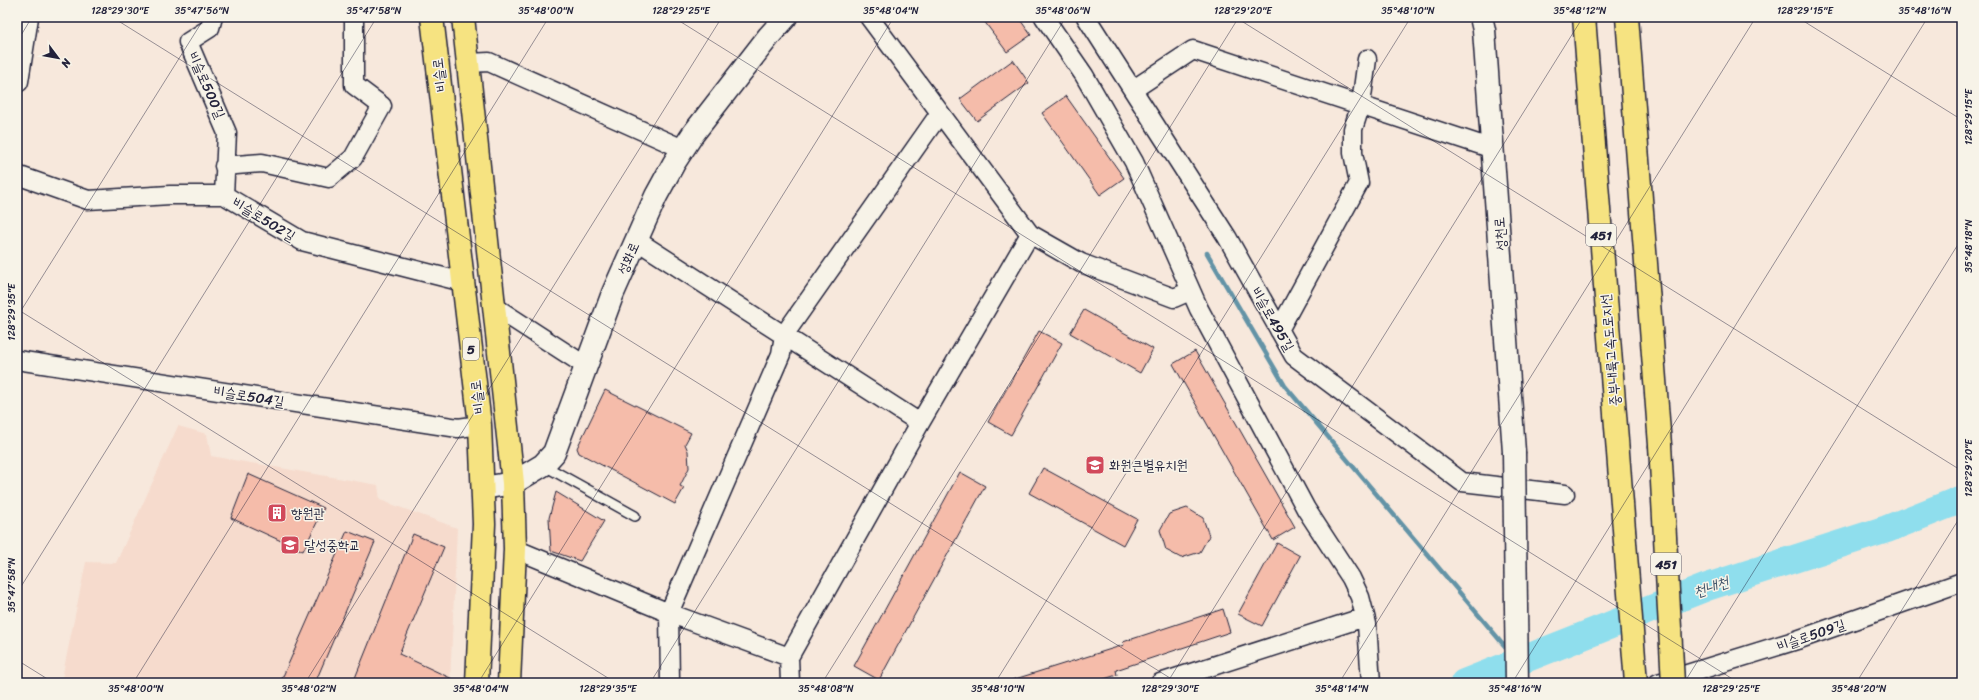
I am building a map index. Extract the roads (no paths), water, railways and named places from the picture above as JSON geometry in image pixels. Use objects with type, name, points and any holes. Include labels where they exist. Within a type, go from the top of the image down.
[{"type":"main road","points":[[17,81],[27,17]]},
{"type":"main road","name":"비슬로","points":[[432,17],[480,425],[484,524],[477,683]]},
{"type":"main road","name":"비슬로","points":[[463,17],[513,484],[515,549],[509,683]]},
{"type":"main road","name":"성화로","points":[[483,488],[513,484],[543,465],[554,453],[613,292],[656,196],[693,134],[769,36],[786,17]]},
{"type":"main road","name":"성천로","points":[[1481,17],[1484,30],[1514,452],[1517,683]]},
{"type":"main road","name":"중부내륙고속도로지선","points":[[1584,17],[1636,683]]},
{"type":"main road","name":"451","points":[[1627,17],[1660,445],[1673,683]]},
{"type":"main road","points":[[475,385],[503,380]]},
{"type":"main road","points":[[483,563],[499,567],[501,570],[504,594],[512,608]]},
{"type":"street","name":"비슬로500길","points":[[213,17],[210,28],[188,42],[228,133],[224,166],[224,195]]},
{"type":"street","points":[[224,166],[262,163],[329,178],[353,158],[382,106],[354,85],[354,17]]},
{"type":"street","points":[[869,17],[1030,234],[1081,263],[1174,298],[1190,291]]},
{"type":"street","points":[[1044,17],[1084,75],[1134,162],[1190,291],[1306,510],[1351,578],[1360,597],[1366,620],[1371,683]]},
{"type":"street","name":"비슬로495길","points":[[1086,17],[1134,89],[1227,237],[1294,356],[1462,482],[1565,494]]},
{"type":"street","points":[[1134,89],[1192,50],[1361,104],[1493,149]]},
{"type":"street","points":[[1279,330],[1359,183],[1352,153],[1353,135],[1361,104],[1367,59]]},
{"type":"street","points":[[469,63],[489,62],[683,149]]},
{"type":"street","points":[[670,683],[669,613],[781,354],[784,335],[940,113]]},
{"type":"street","name":"비슬로502길","points":[[17,175],[88,200],[170,195],[224,195],[302,241],[463,282]]},
{"type":"street","points":[[790,683],[789,657],[920,423],[1030,234]]},
{"type":"street","points":[[636,240],[920,423]]},
{"type":"street","points":[[495,307],[586,366]]},
{"type":"street","name":"비슬로504길","points":[[17,360],[458,428],[480,425]]},
{"type":"street","points":[[515,549],[669,613],[789,657]]},
{"type":"street","name":"비슬로509길","points":[[1658,683],[1797,640],[1962,582]]},
{"type":"street","points":[[1160,683],[1366,620]]},
{"type":"lane","points":[[543,465],[635,516]]},
{"type":"waterway","points":[[1207,253],[1285,386],[1509,651]]},
{"type":"waterway","name":"천내천","points":[[1464,683],[1707,587],[1887,529],[1962,499]]},
{"type":"place","name":"화원큰별유치원","points":[[1095,465]]},
{"type":"place","name":"향원관","points":[[277,513]]},
{"type":"place","name":"달성중학교","points":[[290,545]]}]
